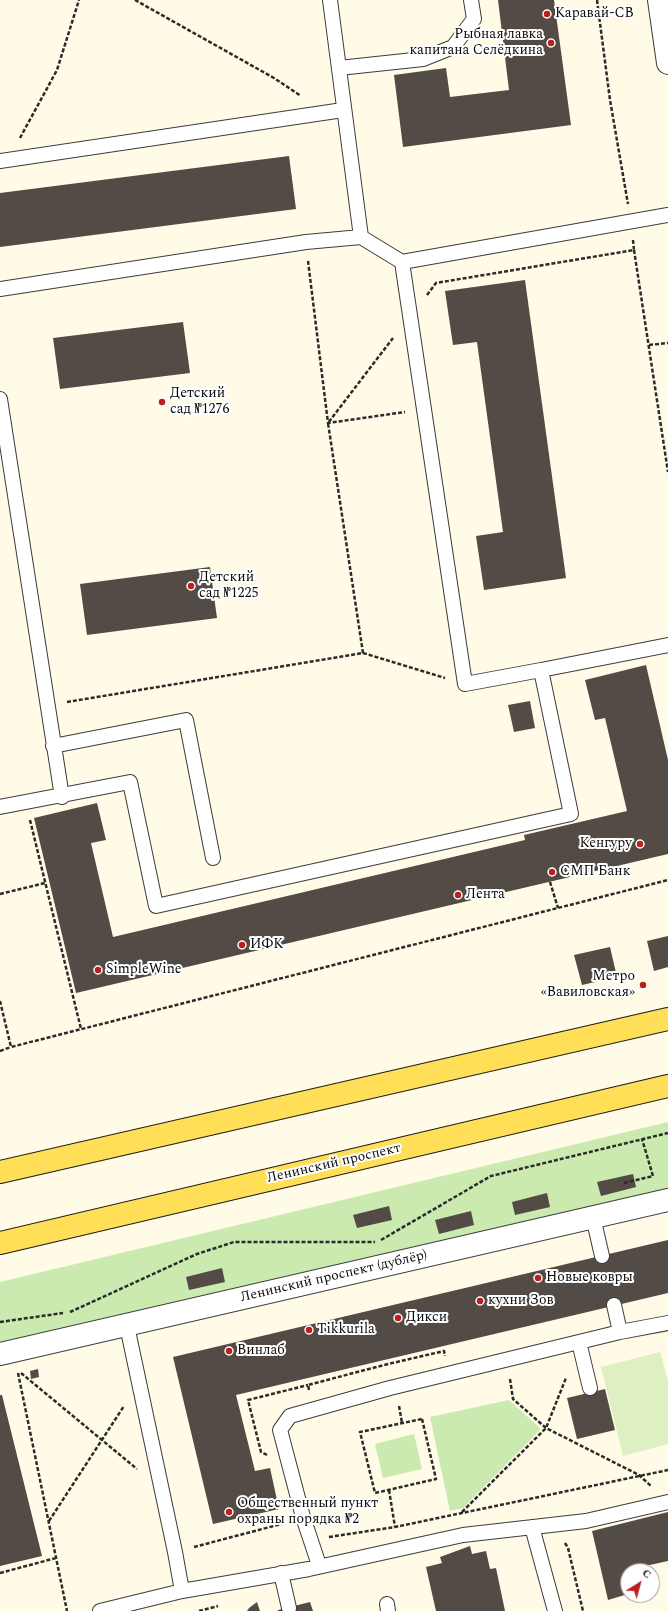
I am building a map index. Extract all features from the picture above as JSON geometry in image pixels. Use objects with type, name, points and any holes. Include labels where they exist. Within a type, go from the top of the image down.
[{"type":"main road","points":[[0,1172],[668,1019]]},
{"type":"main road","name":"Ленинский проспект","points":[[0,1243],[668,1086]]},
{"type":"street","points":[[659,0],[668,63]]},
{"type":"street","name":"Ленинский проспект (дублёр)","points":[[0,1354],[127,1326],[668,1200]]},
{"type":"lane","points":[[330,0],[361,237]]},
{"type":"lane","points":[[338,68],[423,59],[453,48],[474,19],[471,0]]},
{"type":"lane","points":[[4,161],[344,110]]},
{"type":"lane","points":[[0,289],[306,242],[361,237],[402,262],[668,214]]},
{"type":"lane","points":[[402,262],[465,684],[668,645]]},
{"type":"lane","points":[[0,399],[62,797]]},
{"type":"lane","points":[[0,807],[62,797],[130,782],[156,906],[572,814],[541,670]]},
{"type":"lane","points":[[53,746],[186,720],[213,858]]},
{"type":"lane","points":[[593,1217],[602,1256]]},
{"type":"lane","points":[[614,1305],[620,1332]]},
{"type":"lane","points":[[319,1565],[312,1540],[303,1517],[280,1430],[290,1416],[390,1388],[620,1332],[668,1323]]},
{"type":"lane","points":[[127,1326],[182,1590]]},
{"type":"lane","points":[[579,1342],[590,1388]]},
{"type":"lane","points":[[100,1611],[182,1590],[309,1569],[319,1565],[463,1535],[586,1521],[668,1502]]},
{"type":"lane","points":[[532,1527],[555,1611]]},
{"type":"lane","points":[[281,1573],[289,1608]]},
{"type":"path","points":[[4,161],[57,70],[79,0]]},
{"type":"path","points":[[135,0],[274,78],[327,113]]},
{"type":"path","points":[[597,0],[610,100],[631,220],[634,250],[668,472]]},
{"type":"path","points":[[306,242],[328,423],[363,654]]},
{"type":"path","points":[[328,423],[436,283],[634,250]]},
{"type":"path","points":[[649,345],[668,343]]},
{"type":"path","points":[[328,423],[423,409]]},
{"type":"path","points":[[47,706],[363,654],[465,684]]},
{"type":"path","points":[[25,803],[81,1030]]},
{"type":"path","points":[[0,1051],[668,880]]},
{"type":"path","points":[[550,882],[558,908]]},
{"type":"path","points":[[0,894],[45,883]]},
{"type":"path","points":[[0,1001],[11,1047]]},
{"type":"path","points":[[0,1322],[70,1313],[197,1254],[234,1242],[379,1242],[491,1176],[668,1133]]},
{"type":"path","points":[[624,1183],[653,1176],[642,1139]]},
{"type":"path","points":[[508,1360],[512,1399],[546,1428],[638,1475]]},
{"type":"path","points":[[68,1611],[17,1370],[137,1470]]},
{"type":"path","points":[[462,1513],[546,1428],[569,1371]]},
{"type":"path","points":[[49,1521],[118,1414]]},
{"type":"path","points":[[422,1419],[436,1479],[389,1490],[374,1493],[360,1432],[422,1419]]},
{"type":"path","points":[[175,1552],[289,1522],[312,1540],[395,1527],[638,1475],[668,1470]]},
{"type":"path","points":[[389,1490],[395,1527]]},
{"type":"path","points":[[551,1525],[568,1548],[583,1611]]},
{"type":"path","points":[[0,1573],[56,1558]]},
{"type":"green space","points":[[668,1122],[668,1190],[0,1344],[0,1282]]},
{"type":"green space","points":[[660,1352],[668,1381],[668,1444],[623,1456],[601,1367]]},
{"type":"green space","points":[[509,1400],[541,1429],[463,1508],[450,1511],[430,1417]]},
{"type":"green space","points":[[414,1434],[422,1469],[383,1478],[375,1444]]},
{"type":"building","points":[[498,0],[554,0],[571,125],[403,147],[394,75],[446,68],[450,97],[509,90]]},
{"type":"building","points":[[289,156],[296,209],[0,247],[0,193]]},
{"type":"building","points":[[525,280],[566,578],[484,590],[476,536],[503,532],[477,342],[453,345],[445,291]]},
{"type":"building","points":[[183,322],[190,373],[60,389],[53,338]]},
{"type":"building","points":[[210,567],[217,618],[87,635],[80,584]]},
{"type":"building","points":[[646,665],[668,760],[668,854],[76,993],[34,818],[97,803],[106,840],[91,843],[113,937],[525,840],[524,835],[627,811],[605,718],[595,720],[585,680]]},
{"type":"building","points":[[530,701],[535,728],[514,732],[508,705]]},
{"type":"building","points":[[668,936],[668,967],[654,971],[647,941]]},
{"type":"building","points":[[610,947],[617,977],[582,985],[574,955]]},
{"type":"building","points":[[633,1174],[636,1187],[601,1196],[597,1182]]},
{"type":"building","points":[[547,1193],[550,1207],[515,1215],[512,1202]]},
{"type":"building","points":[[389,1206],[392,1220],[357,1228],[353,1215]]},
{"type":"building","points":[[471,1211],[474,1225],[439,1234],[435,1220]]},
{"type":"building","points":[[668,1240],[668,1293],[236,1395],[255,1471],[270,1468],[279,1509],[213,1524],[173,1357]]},
{"type":"building","points":[[222,1268],[225,1282],[189,1290],[186,1277]]},
{"type":"building","points":[[38,1369],[39,1377],[31,1379],[30,1371]]},
{"type":"building","points":[[605,1389],[615,1430],[577,1439],[567,1398]]},
{"type":"building","points":[[0,1395],[2,1395],[42,1556],[0,1566]]},
{"type":"building","points":[[668,1512],[668,1561],[659,1563],[620,1563],[620,1596],[608,1600],[592,1531]]},
{"type":"building","points":[[470,1546],[472,1554],[486,1551],[490,1569],[496,1568],[505,1611],[436,1611],[426,1567],[442,1563],[440,1557]]},
{"type":"building","points":[[257,1602],[260,1611],[247,1611],[249,1608]]},
{"type":"building","points":[[310,1602],[313,1611],[278,1611],[278,1610]]},
{"type":"place","name":"Каравай-СВ","points":[[547,14]]},
{"type":"place","name":"Рыбная лавка капитана Селёдкина","points":[[551,43]]},
{"type":"place","name":"Детский сад №1276","points":[[162,402]]},
{"type":"place","name":"Детский сад №1225","points":[[191,586]]},
{"type":"place","name":"Кенгуру","points":[[640,844]]},
{"type":"place","name":"СМП Банк","points":[[552,872]]},
{"type":"place","name":"Лента","points":[[458,895]]},
{"type":"place","name":"ИФК","points":[[242,945]]},
{"type":"place","name":"SimpleWine","points":[[98,970]]},
{"type":"place","name":"Метро «Вавиловская»","points":[[643,985]]},
{"type":"place","name":"Новые ковры","points":[[538,1278]]},
{"type":"place","name":"кухни Зов","points":[[480,1301]]},
{"type":"place","name":"Дикси","points":[[398,1318]]},
{"type":"place","name":"Tikkurila","points":[[309,1330]]},
{"type":"place","name":"Винлаб","points":[[229,1351]]},
{"type":"place","name":"Общественный пункт охраны порядка №2","points":[[229,1512]]}]
